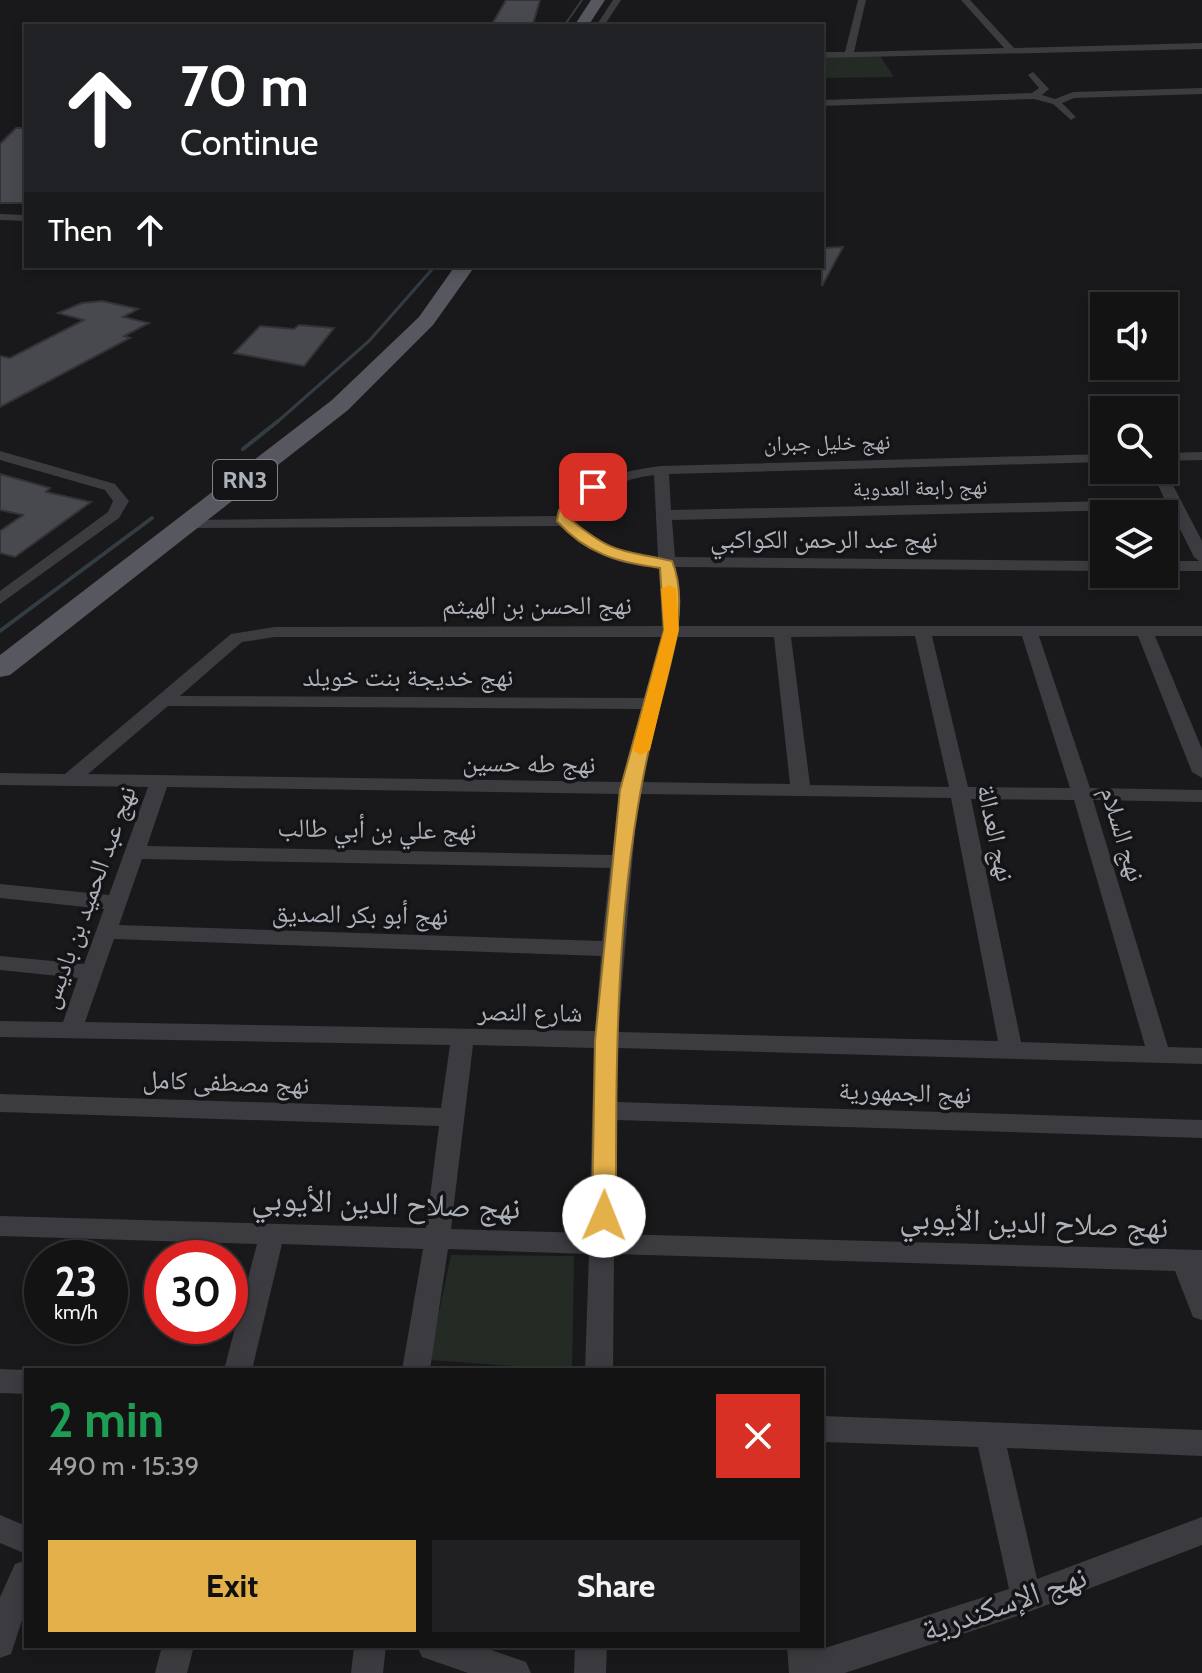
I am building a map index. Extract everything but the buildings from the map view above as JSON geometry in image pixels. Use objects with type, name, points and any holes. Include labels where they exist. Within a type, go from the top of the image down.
[{"type":"main road","points":[[582,24],[598,0]]},
{"type":"main road","points":[[593,24],[608,0]]},
{"type":"main road","name":"RN3","points":[[0,650],[330,396],[405,327],[450,268]]},
{"type":"main road","name":"RN3","points":[[0,669],[340,405],[388,362],[426,321],[464,268]]},
{"type":"street","points":[[601,24],[617,0]]},
{"type":"street","points":[[849,55],[862,0]]},
{"type":"street","points":[[965,0],[1011,50]]},
{"type":"street","points":[[824,55],[1202,46]]},
{"type":"street","points":[[1033,75],[1044,89],[1073,95],[1202,91]]},
{"type":"street","points":[[1034,96],[1044,89]]},
{"type":"street","points":[[1056,102],[1073,95]]},
{"type":"street","points":[[824,103],[1034,96],[1056,102],[1071,117]]},
{"type":"street","points":[[0,220],[24,220]]},
{"type":"street","points":[[0,455],[110,487],[121,501],[114,515],[0,599]]},
{"type":"street","points":[[1178,457],[1202,456]]},
{"type":"street","name":"نهج خليل جبران","points":[[564,517],[593,487],[610,478],[661,470],[1090,458]]},
{"type":"street","points":[[599,1368],[606,1041],[612,949],[629,790],[671,630],[661,470]]},
{"type":"street","name":"نهج رابعة العدوية","points":[[665,515],[1090,506]]},
{"type":"street","points":[[1178,508],[1202,557]]},
{"type":"street","points":[[196,518],[564,517]]},
{"type":"street","name":"نهج عبد الرحمن الكواكبي","points":[[564,517],[597,548],[615,557],[667,565],[1090,566]]},
{"type":"street","points":[[1178,566],[1202,566]]},
{"type":"street","points":[[782,630],[801,792]]},
{"type":"street","name":"نهج العدالة","points":[[922,631],[960,793],[1011,1048]]},
{"type":"street","name":"نهج السلام","points":[[1029,631],[1082,795],[1159,1054]]},
{"type":"street","points":[[1144,631],[1202,772]]},
{"type":"street","name":"نهج الحسن بن الهيثم","points":[[69,781],[237,638],[275,632],[1202,631]]},
{"type":"street","name":"نهج خديجة بنت خويلد","points":[[162,701],[653,704]]},
{"type":"street","points":[[0,795],[10,779]]},
{"type":"street","name":"نهج طه حسين","points":[[10,779],[1202,796]]},
{"type":"street","name":"نهج عبد الحميد بن باديس","points":[[71,1030],[159,783]]},
{"type":"street","name":"نهج علي بن أبي طالب","points":[[132,852],[621,862]]},
{"type":"street","points":[[0,891],[115,903]]},
{"type":"street","name":"نهج أبو بكر الصديق","points":[[106,932],[612,949]]},
{"type":"street","points":[[0,963],[90,972]]},
{"type":"street","name":"شارع النصر","points":[[0,1029],[1011,1048],[1202,1056]]},
{"type":"street","points":[[416,1368],[437,1239],[462,1038]]},
{"type":"street","name":"نهج مصطفى كامل","points":[[0,1103],[451,1117]]},
{"type":"street","name":"نهج الجمهورية","points":[[606,1111],[1202,1129]]},
{"type":"street","name":"نهج صلاح الدين الأيوبي","points":[[0,1226],[1194,1261]]},
{"type":"street","points":[[238,1368],[272,1234]]},
{"type":"street","points":[[1194,1261],[1202,1309]]},
{"type":"street","points":[[0,1381],[24,1382]]},
{"type":"street","points":[[824,1429],[1202,1443]]},
{"type":"street","points":[[990,1435],[1026,1598]]},
{"type":"street","points":[[0,1529],[24,1539]]},
{"type":"street","name":"نهج الإسكندرية","points":[[804,1663],[1026,1598],[1202,1531]]},
{"type":"street","points":[[2,1628],[24,1578]]},
{"type":"street","points":[[171,1673],[177,1648]]},
{"type":"street","points":[[367,1673],[370,1648]]},
{"type":"street","points":[[439,1648],[515,1673]]},
{"type":"street","points":[[590,1673],[591,1648]]},
{"type":"shaded area","points":[[880,56],[894,77],[824,78],[824,58]]},
{"type":"shaded area","points":[[451,1255],[574,1256],[572,1368],[429,1360]]},
{"type":"waterway","points":[[565,24],[582,0]]},
{"type":"waterway","points":[[276,423],[369,341],[433,268]]},
{"type":"waterway","points":[[243,449],[278,421]]},
{"type":"waterway","points":[[0,631],[152,518]]},
{"type":"slow traffic","points":[[641,750],[671,630],[669,589]]},
{"type":"route","points":[[593,487],[564,513],[564,521],[597,548],[615,557],[667,565],[671,630],[629,790],[612,949],[606,1041],[604,1216]]}]
